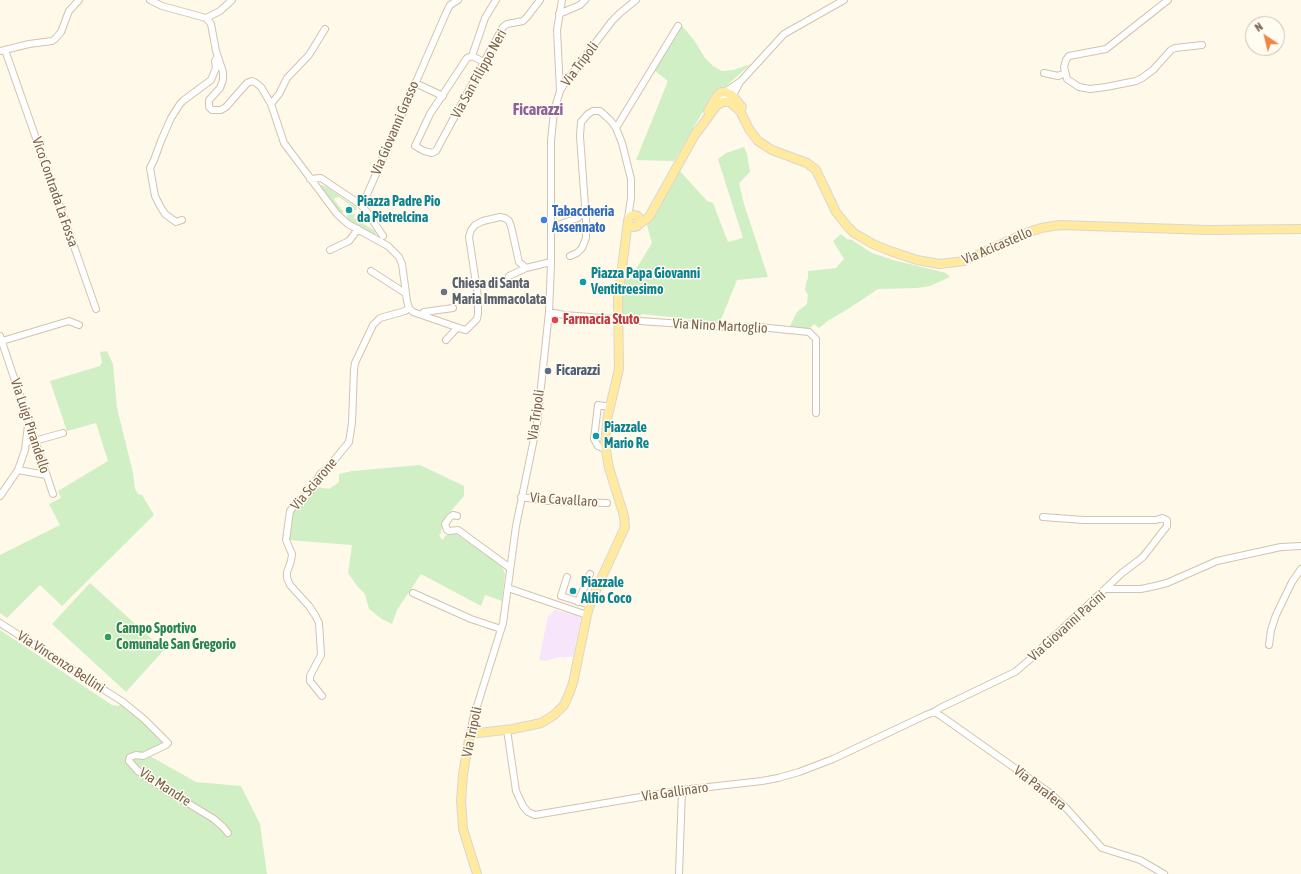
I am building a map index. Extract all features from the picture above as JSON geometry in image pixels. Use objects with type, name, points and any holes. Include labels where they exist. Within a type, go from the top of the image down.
[{"type":"main road","points":[[470,734],[507,730],[547,720],[558,712],[564,705],[573,683],[590,605],[625,526],[624,516],[609,468],[605,449],[606,429],[619,369],[618,299],[625,246],[630,230],[633,222],[647,220],[716,97],[721,92],[729,93],[742,108],[749,129]]},
{"type":"main road","points":[[696,135],[717,105],[727,101],[737,107],[749,129]]},
{"type":"main road","name":"Via Acicastello","points":[[749,129],[758,141],[772,150],[807,163],[813,167],[818,173],[830,202],[836,212],[854,233],[873,244],[906,257],[940,264],[964,262],[1026,233],[1041,228],[1060,226],[1208,230],[1301,229]]},
{"type":"main road","name":"Via Tripoli","points":[[470,734],[464,774],[462,801],[463,829],[477,874]]},
{"type":"street","points":[[3,51],[29,44],[52,41],[58,37],[69,11],[80,0]]},
{"type":"street","points":[[150,0],[162,6],[206,18],[211,24],[218,57],[223,72],[220,88],[209,100],[209,107],[212,110],[220,110],[226,107],[244,86],[252,81],[256,82],[261,87],[271,104],[284,143],[336,214],[348,224],[380,240],[394,251],[402,264],[405,293],[409,308],[414,312],[466,330],[476,319],[478,314],[478,297],[469,237],[471,230],[475,225],[483,221],[500,217],[505,218],[508,221],[511,226],[519,262],[526,268]]},
{"type":"street","points":[[206,18],[220,11],[232,0]]},
{"type":"street","name":"Via Giovanni Grasso","points":[[360,205],[366,197],[415,82],[450,5],[458,0]]},
{"type":"street","points":[[415,82],[443,96],[467,58],[472,56],[483,24],[496,0]]},
{"type":"street","name":"Via San Filippo Neri","points":[[443,96],[430,114],[415,146],[424,151],[432,153],[436,151],[503,27],[507,24],[523,21],[540,0]]},
{"type":"street","points":[[560,91],[557,30],[562,0]]},
{"type":"street","points":[[559,14],[580,5],[585,0]]},
{"type":"street","name":"Via Tripoli","points":[[470,734],[473,718],[501,629],[516,526],[536,424],[549,312],[552,227],[551,142],[554,111],[560,91],[612,21],[636,0]]},
{"type":"street","points":[[703,126],[716,102],[729,93],[741,81],[784,34],[844,0]]},
{"type":"street","points":[[1168,0],[1106,49],[1069,56],[1064,67],[1067,79],[1079,87],[1090,89],[1136,81],[1153,70],[1171,50],[1175,48],[1202,45]]},
{"type":"street","points":[[616,128],[678,26]]},
{"type":"street","points":[[271,104],[279,94],[286,78],[309,55],[325,29]]},
{"type":"street","name":"Vico Contrada La Fossa","points":[[3,51],[14,76],[96,309]]},
{"type":"street","points":[[472,56],[484,62]]},
{"type":"street","points":[[182,220],[176,222],[165,214],[160,206],[154,191],[150,168],[171,118],[184,100],[211,80],[216,68],[215,61],[218,57]]},
{"type":"street","points":[[1044,73],[1058,76],[1065,73]]},
{"type":"street","points":[[552,227],[573,220],[582,214],[585,206],[580,136],[581,122],[593,111],[600,111],[616,128],[631,179],[633,222]]},
{"type":"street","points":[[310,179],[321,178],[360,205],[367,212],[383,236]]},
{"type":"street","points":[[570,256],[577,253],[582,248],[586,238],[586,217],[582,214]]},
{"type":"street","points":[[330,250],[349,241],[358,229]]},
{"type":"street","points":[[509,276],[526,268],[551,262]]},
{"type":"street","points":[[370,271],[405,293]]},
{"type":"street","name":"Via Sciarone","points":[[322,696],[310,681],[310,676],[321,655],[319,623],[315,615],[290,585],[287,578],[286,572],[291,561],[292,554],[286,540],[290,511],[297,502],[309,493],[320,474],[327,469],[349,442],[352,423],[355,363],[373,325],[380,318],[405,311],[409,308]]},
{"type":"street","points":[[422,315],[424,312],[453,308]]},
{"type":"street","name":"Via Nino Martoglio","points":[[549,312],[564,315],[809,332],[816,339],[816,413]]},
{"type":"street","points":[[1,338],[69,321],[79,325]]},
{"type":"street","points":[[446,340],[457,328]]},
{"type":"street","name":"Via Luigi Pirandello","points":[[1,338],[53,494]]},
{"type":"street","points":[[605,449],[598,446],[594,439],[598,405],[610,407]]},
{"type":"street","points":[[0,496],[18,470],[26,442],[29,423]]},
{"type":"street","points":[[26,442],[63,433]]},
{"type":"street","points":[[18,470],[46,475]]},
{"type":"street","name":"Via Cavallaro","points":[[522,497],[548,501],[607,503]]},
{"type":"street","points":[[457,516],[453,515],[450,517],[445,524],[447,530],[458,530],[510,568]]},
{"type":"street","points":[[1042,517],[1084,520],[1156,520],[1162,518],[1167,520],[1167,526],[1143,557],[1122,573],[1105,589]]},
{"type":"street","name":"Via Giovanni Pacini","points":[[934,712],[1015,672],[1105,589],[1133,589],[1155,586],[1167,583],[1217,561],[1281,547],[1301,546]]},
{"type":"street","points":[[1269,645],[1271,630],[1276,616],[1292,582],[1301,568]]},
{"type":"street","points":[[578,602],[590,574]]},
{"type":"street","points":[[567,577],[561,596],[590,605]]},
{"type":"street","points":[[508,588],[587,615]]},
{"type":"street","points":[[413,593],[471,619],[501,629]]},
{"type":"street","name":"Via Vincenzo Bellini","points":[[0,623],[123,702]]},
{"type":"street","name":"Via Mandre","points":[[123,702],[168,743],[143,756],[136,755],[130,757],[129,761],[138,771],[158,785],[214,819],[228,833]]},
{"type":"street","name":"Via Gallinaro","points":[[507,730],[516,791],[523,806],[528,812],[535,815],[682,790],[762,781],[799,772],[833,759],[934,712]]},
{"type":"street","name":"Via Parafera","points":[[934,712],[1050,793],[1067,809],[1102,848],[1140,860],[1164,874]]},
{"type":"street","points":[[679,874],[682,790]]},
{"type":"shaded area","points":[[555,610],[581,617],[573,657],[558,657],[546,661],[539,660],[548,616]]},
{"type":"green space","points":[[682,26],[694,40],[705,58],[713,66],[722,71],[733,70],[751,64],[725,87],[715,91],[674,161],[636,160],[668,81],[655,71]]},
{"type":"green space","points":[[744,147],[747,154],[750,172],[739,183],[744,204],[768,277],[737,280],[720,322],[641,314],[640,318],[622,315],[622,298],[626,267],[636,269],[652,243],[647,225],[679,170],[707,201],[713,203],[728,242],[743,238],[718,159],[726,153]]},
{"type":"green space","points":[[321,185],[327,187],[357,208],[356,210],[354,210],[354,208],[339,197],[334,198],[344,212],[340,213],[320,187]]},
{"type":"green space","points":[[355,214],[354,218],[375,231],[376,235],[347,220],[347,215]]},
{"type":"green space","points":[[841,234],[872,253],[893,260],[946,273],[950,277],[930,286],[917,288],[878,289],[819,328],[814,324],[809,329],[789,328],[797,312],[807,304],[808,295],[805,290],[808,271],[836,268],[844,259],[833,241]]},
{"type":"green space","points":[[107,351],[113,364],[117,408],[133,473],[135,489],[138,494],[142,495],[154,515],[62,606],[40,585],[7,618],[0,613],[0,555],[60,525],[49,504],[61,498],[58,491],[108,461],[96,423],[67,431],[50,381],[100,366],[102,362],[100,352]]},
{"type":"green space","points":[[420,465],[464,486],[464,496],[446,517],[442,524],[441,533],[439,536],[443,540],[445,536],[449,534],[456,534],[502,566],[505,574],[502,601],[485,595],[481,606],[421,574],[397,610],[392,624],[382,619],[369,609],[365,594],[348,573],[352,545],[288,540],[293,509],[310,496],[317,487],[329,489],[339,482],[339,474],[352,471]]},
{"type":"green space","name":"Campo Sportivo Comunale San Gregorio","points":[[90,583],[164,650],[126,692],[52,624]]},
{"type":"green space","points":[[0,630],[112,705],[118,706],[122,704],[165,743],[143,752],[196,782],[241,786],[260,824],[267,874],[0,874]]},
{"type":"place","name":"Piazza Padre Pio da Pietrelcina","points":[[349,210]]},
{"type":"place","name":"Tabaccheria Assennato","points":[[544,220]]},
{"type":"place","name":"Piazza Papa Giovanni Ventitreesimo","points":[[583,282]]},
{"type":"place","name":"Chiesa di Santa Maria Immacolata","points":[[444,292]]},
{"type":"place","name":"Farmacia Stuto","points":[[555,320]]},
{"type":"place","name":"Ficarazzi","points":[[548,371]]},
{"type":"place","name":"Piazzale Mario Re","points":[[596,436]]},
{"type":"place","name":"Piazzale Alfio Coco","points":[[573,591]]},
{"type":"place","name":"Campo Sportivo Comunale San Gregorio","points":[[108,637]]},
{"type":"district","name":"Ficarazzi","points":[[538,110]]}]
